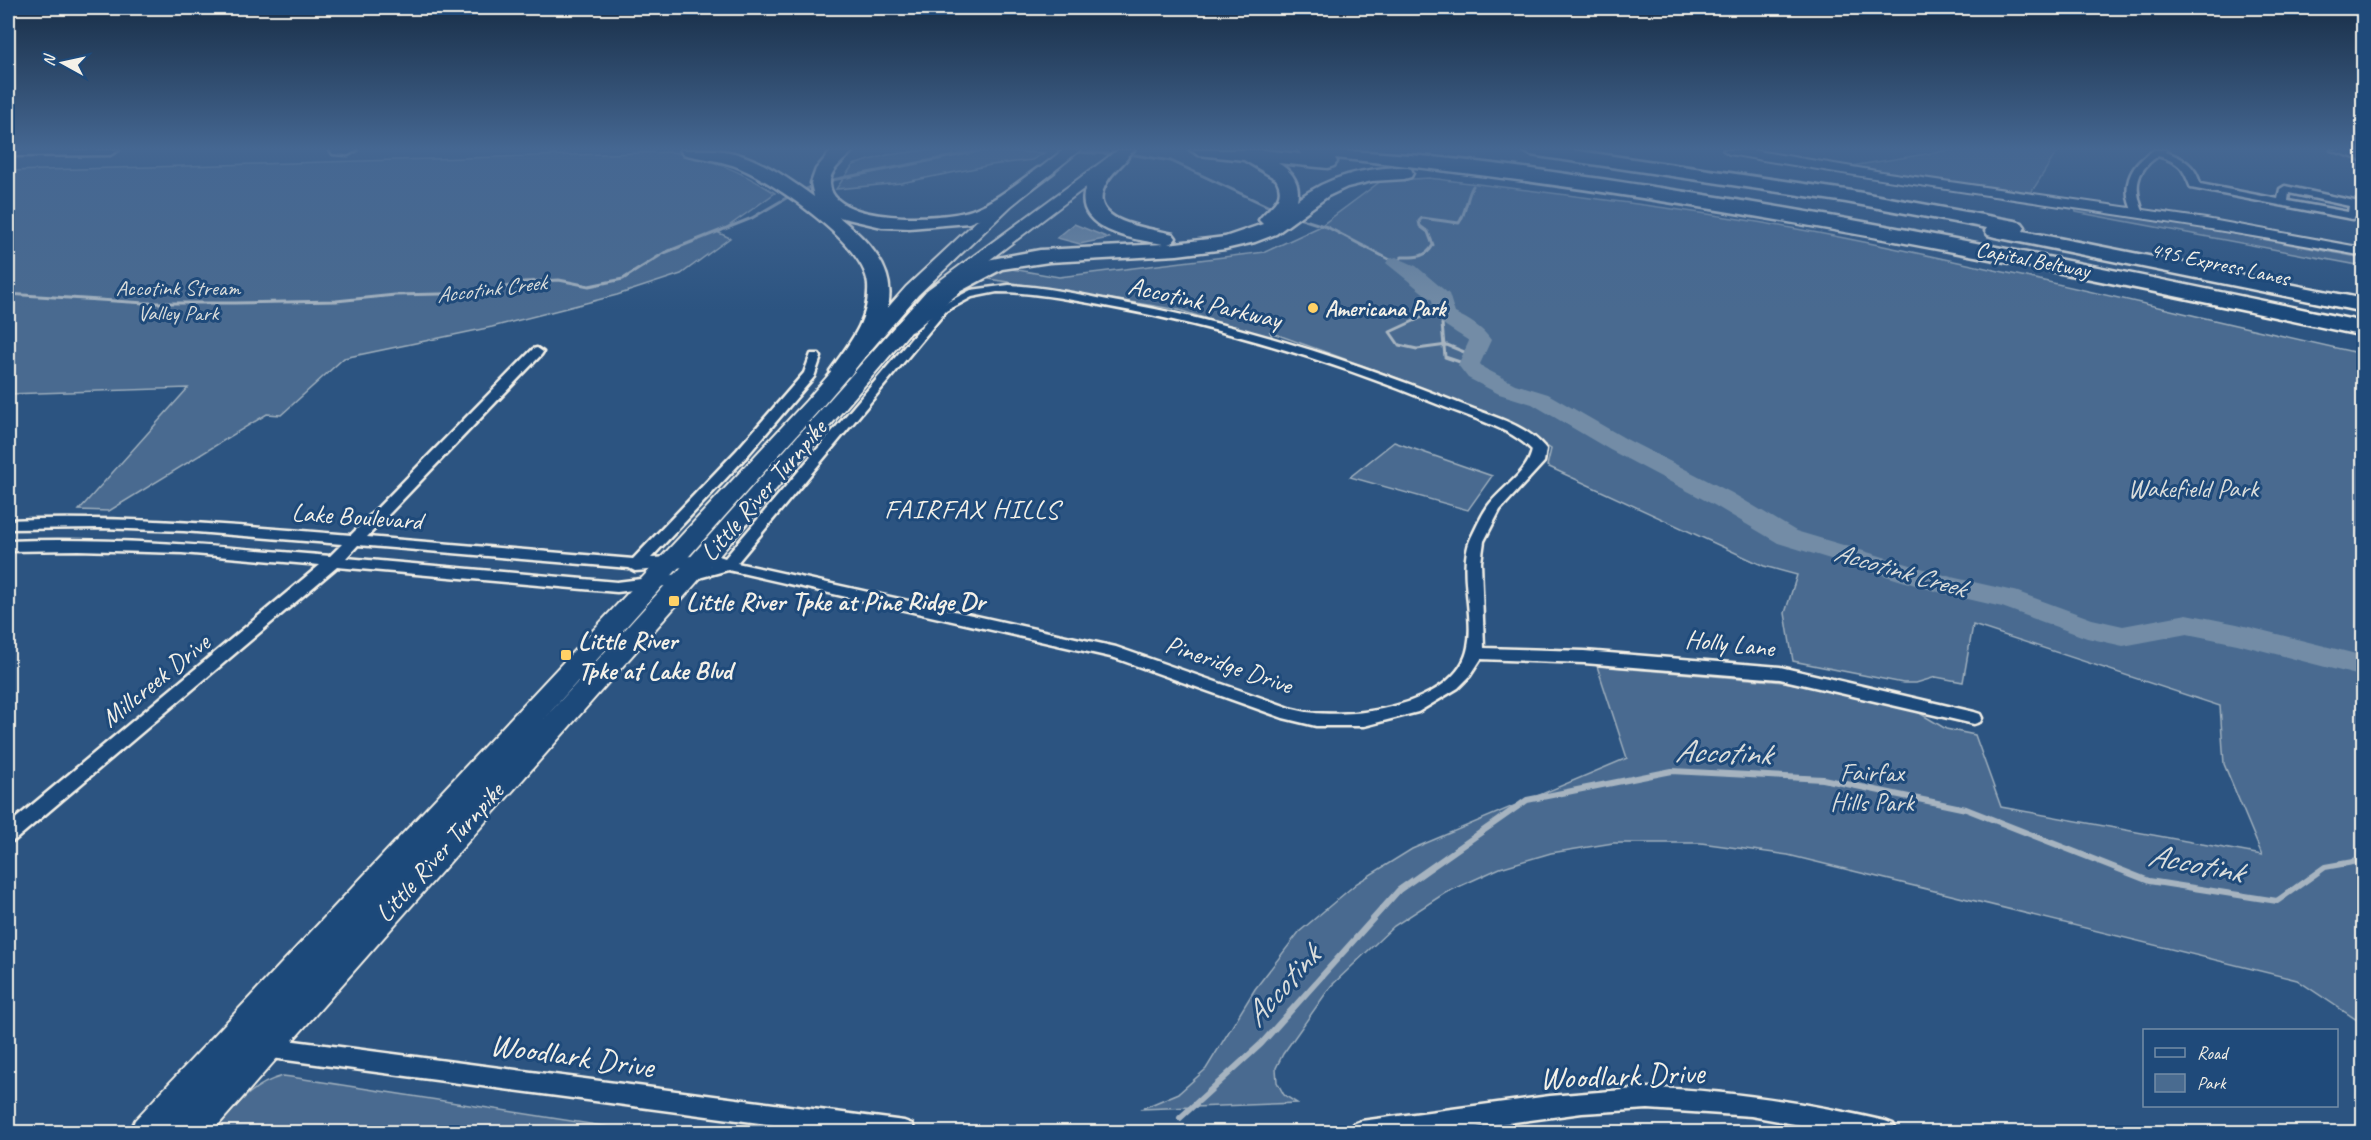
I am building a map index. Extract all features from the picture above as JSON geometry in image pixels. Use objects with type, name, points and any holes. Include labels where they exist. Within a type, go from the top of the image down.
[{"type":"highway","points":[[816,203],[828,210],[894,223],[932,223],[961,219],[982,213],[1000,203]]},
{"type":"highway","points":[[826,203],[828,210],[867,256],[874,268],[879,285],[875,318],[863,343],[842,371]]},
{"type":"highway","points":[[1094,203],[1103,219],[1128,231],[1168,238],[1201,239],[1260,230]]},
{"type":"highway","points":[[905,326],[961,281],[998,264],[1050,255],[1209,245],[1285,221],[1296,203]]},
{"type":"highway","points":[[1682,203],[1931,239]]},
{"type":"highway","name":"Capital Beltway","points":[[1723,203],[1931,239],[2364,329]]},
{"type":"highway","name":"495 Express Lanes","points":[[1786,203],[2069,255],[2364,318]]},
{"type":"highway","name":"495 Express Lanes","points":[[1833,203],[2084,248],[2364,306]]},
{"type":"highway","name":"Capital Beltway","points":[[1881,203],[2068,237],[2364,297]]},
{"type":"highway","points":[[1907,203],[2068,237]]},
{"type":"main road","name":"Little River Turnpike","points":[[148,1132],[248,1044],[937,265],[1005,203]]},
{"type":"main road","name":"Little River Turnpike","points":[[669,569],[942,286],[1059,203]]},
{"type":"main road","name":"Little River Turnpike","points":[[189,1132],[248,1044]]},
{"type":"street","points":[[2064,203],[2274,234],[2364,252]]},
{"type":"street","points":[[2135,203],[2139,214]]},
{"type":"street","points":[[2289,203],[2352,216],[2355,204],[2351,203]]},
{"type":"street","name":"Accotink Parkway","points":[[727,566],[942,309],[962,297],[983,291],[1029,290],[1144,309],[1266,338],[1322,355],[1390,380],[1529,440],[1539,449],[1537,462],[1494,508],[1477,542],[1474,562],[1476,653]]},
{"type":"street","points":[[356,540],[495,392],[537,352]]},
{"type":"street","points":[[617,586],[669,569],[750,444],[810,374],[815,357]]},
{"type":"street","name":"Lake Boulevard","points":[[8,524],[101,523],[184,526],[669,569]]},
{"type":"street","name":"Millcreek Drive","points":[[8,835],[260,626],[356,540]]},
{"type":"street","name":"Lake Boulevard","points":[[8,546],[139,546],[617,586],[669,569]]},
{"type":"street","name":"Pineridge Drive","points":[[669,569],[716,560],[727,566]]},
{"type":"street","name":"Pineridge Drive","points":[[669,569],[727,566],[1116,653],[1272,708],[1314,720],[1362,719],[1384,715],[1428,700],[1457,680],[1476,653]]},
{"type":"street","name":"Holly Lane","points":[[1476,653],[1584,657],[1780,673],[1974,718]]},
{"type":"street","name":"Woodlark Drive","points":[[248,1044],[904,1132]]},
{"type":"street","name":"Woodlark Drive","points":[[1361,1132],[1518,1111],[1639,1100],[1708,1102],[1773,1109],[1885,1132]]},
{"type":"green space","name":"Accotink Stream Valley Park","points":[[8,203],[761,203],[719,233],[730,238],[681,274],[617,295],[492,327],[344,358],[281,415],[267,414],[109,511],[79,510],[188,388],[8,394]]},
{"type":"green space","points":[[1351,203],[1625,203],[1756,222],[1864,242],[2363,354],[2363,1024],[2297,980],[1788,855],[1701,843],[1613,843],[1551,853],[1500,868],[1445,893],[1394,926],[1331,986],[1283,1054],[1276,1068],[1277,1082],[1284,1095],[1297,1103],[1141,1109],[1179,1093],[1206,1069],[1255,989],[1299,932],[1357,883],[1412,849],[1627,758],[1597,666],[1784,682],[1849,693],[1911,708],[1946,729],[1975,735],[2001,807],[2262,855],[2224,764],[2220,706],[1973,625],[1963,682],[1936,677],[1916,683],[1903,683],[1793,661],[1785,613],[1797,575],[1764,566],[1547,466],[1551,449],[1530,435],[1403,380],[1270,332],[1274,340],[1179,310],[989,279],[1000,267],[1059,277],[1265,252],[1319,227]]},
{"type":"green space","points":[[2075,209],[2187,225],[2363,258],[2363,266],[2076,212]]},
{"type":"green space","points":[[1394,442],[1492,476],[1468,510],[1350,477]]},
{"type":"green space","points":[[283,1076],[641,1132],[214,1132],[252,1091]]},
{"type":"shaded area","points":[[1074,224],[1109,238],[1080,244],[1057,238]]},
{"type":"waterway","name":"Accotink Creek","points":[[8,294],[145,303],[235,303],[336,301],[395,295],[485,293],[524,282],[559,280],[589,286],[623,279],[664,253],[752,218],[777,203]]},
{"type":"waterway","name":"Accotink Creek","points":[[1261,203],[1276,210]]},
{"type":"waterway","points":[[1292,216],[1327,227],[1396,263],[1402,257],[1424,255],[1433,245],[1428,232],[1420,226],[1419,221],[1422,218],[1459,223],[1467,203]]},
{"type":"waterway","name":"Accotink Creek","points":[[1396,263],[1409,270],[1442,298],[1445,316],[1459,323],[1480,340],[1469,365],[1476,373],[1507,389],[1540,399],[1619,445],[1723,499],[1787,537],[1948,586],[2008,599],[2087,628],[2123,636],[2187,624],[2237,634],[2364,667]]},
{"type":"waterway","name":"Accotink Creek","points":[[1444,307],[1390,332],[1399,345],[1417,349],[1444,345]]},
{"type":"waterway","name":"Accotink Creek","points":[[1444,345],[1442,324],[1450,318]]},
{"type":"waterway","name":"Accotink Creek","points":[[1444,345],[1445,357],[1469,365]]},
{"type":"waterway","name":"Accotink Creek","points":[[1444,345],[1474,356]]},
{"type":"waterway","name":"Accotink","points":[[1180,1118],[1261,1044],[1399,890],[1527,800],[1672,771],[1823,779],[1966,809],[2149,881],[2277,901],[2325,867],[2364,860]]},
{"type":"place","name":"Americana Park","points":[[1313,308]]},
{"type":"place","name":"Little River Tpke at Pine Ridge Dr","points":[[674,601]]},
{"type":"place","name":"Little River Tpke at Lake Blvd","points":[[566,655]]},
{"type":"district","name":"FAIRFAX HILLS","points":[[972,509]]},
{"type":"park label","name":"Wakefield Park","points":[[2193,488]]},
{"type":"park label","name":"Fairfax Hills Park","points":[[1872,787]]}]
